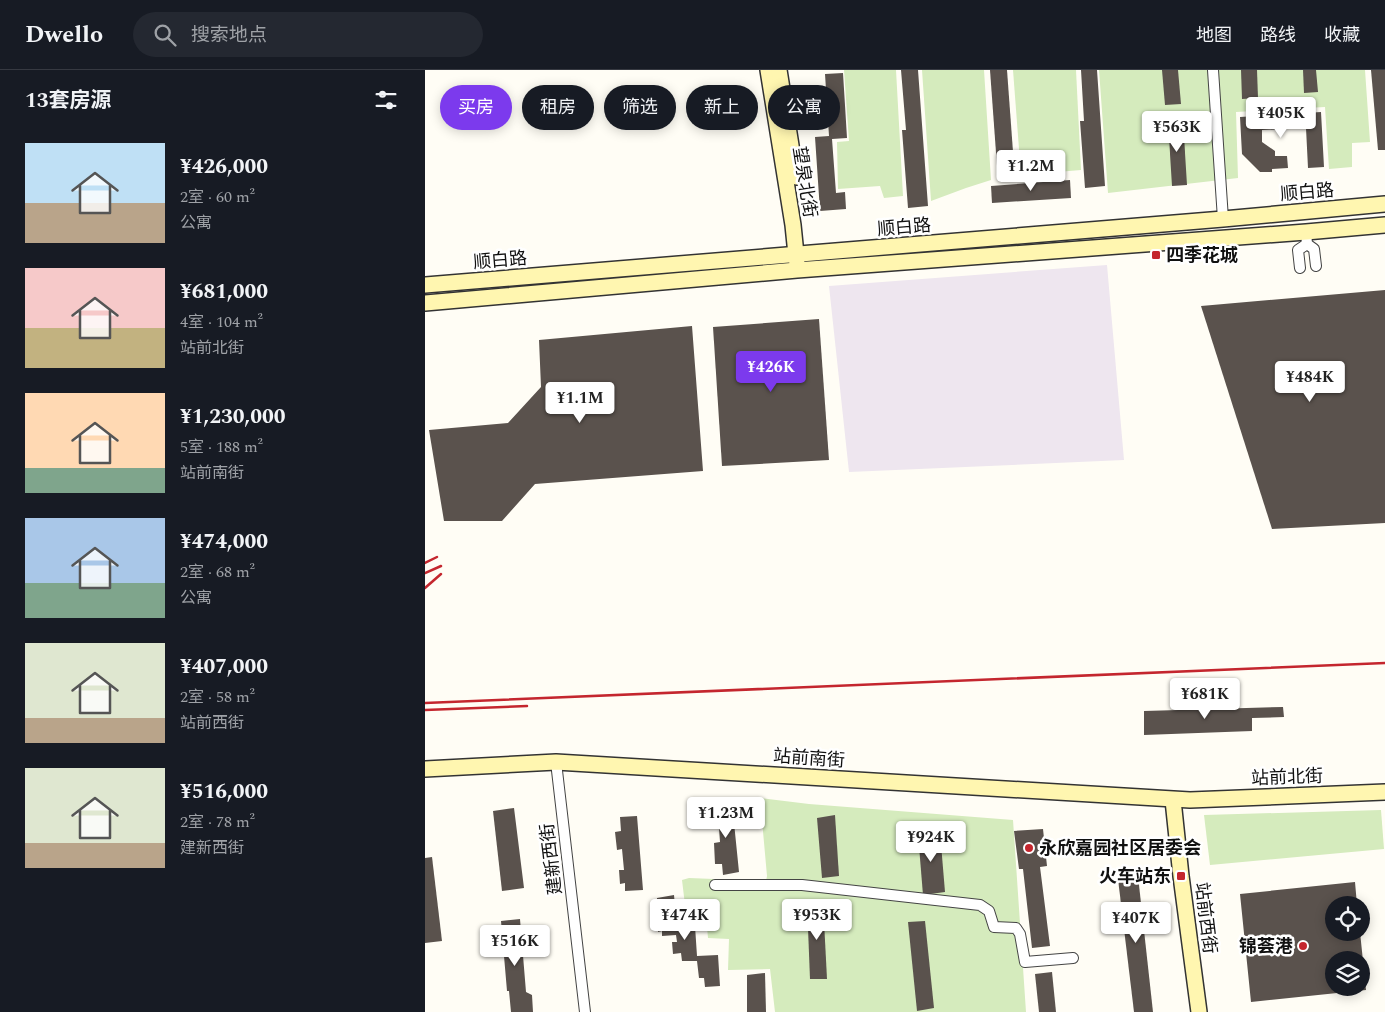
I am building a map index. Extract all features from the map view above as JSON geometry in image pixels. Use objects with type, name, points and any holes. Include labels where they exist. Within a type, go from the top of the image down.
[{"type":"main road","name":"望泉北街","points":[[768,70],[793,225],[801,254]]},
{"type":"main road","name":"望泉北街","points":[[779,70],[804,232],[801,254],[802,270]]},
{"type":"main road","name":"顺白路","points":[[425,285],[1385,204]]},
{"type":"main road","name":"顺白路","points":[[425,303],[802,270],[1306,238],[1385,225]]},
{"type":"main road","name":"站前南街","points":[[425,769],[556,762],[1182,800]]},
{"type":"main road","name":"站前北街","points":[[1182,800],[1385,792]]},
{"type":"main road","name":"站前西街","points":[[1182,800],[1181,876],[1199,1012]]},
{"type":"main road","name":"站前西街","points":[[1182,800],[1208,1012]]},
{"type":"street","points":[[1213,70],[1223,219]]},
{"type":"street","points":[[1300,268],[1298,250],[1306,238],[1314,248],[1316,266]]},
{"type":"street","name":"建新西街","points":[[556,762],[585,1012]]},
{"type":"street","points":[[715,885],[802,885],[980,905],[989,911],[994,927],[1016,928],[1020,934],[1025,962],[1073,958]]},
{"type":"shaded area","points":[[1107,265],[1124,460],[849,472],[829,286]]},
{"type":"green space","points":[[844,70],[896,70],[903,196],[884,198],[880,186],[838,189],[837,142],[849,141]]},
{"type":"green space","points":[[922,70],[984,70],[991,180],[931,201]]},
{"type":"green space","points":[[1013,70],[1076,70],[1081,170],[1021,175]]},
{"type":"green space","points":[[1099,70],[1365,70],[1370,142],[1352,143],[1352,167],[1329,169],[1325,107],[1236,112],[1238,178],[1108,193]]},
{"type":"green space","points":[[760,798],[809,804],[1013,820],[1026,1012],[775,1012],[770,969],[728,970],[729,939],[708,938],[705,905],[685,905],[682,880],[689,878],[766,881]]},
{"type":"green space","points":[[1381,810],[1384,849],[1210,865],[1204,815]]},
{"type":"building","points":[[901,70],[918,70],[928,206],[908,208],[902,130],[906,130]]},
{"type":"building","points":[[990,70],[1007,70],[1015,179],[998,180]]},
{"type":"building","points":[[1081,70],[1097,70],[1105,186],[1085,188],[1080,121],[1084,121]]},
{"type":"building","points":[[1162,70],[1178,70],[1181,104],[1165,105]]},
{"type":"building","points":[[1241,70],[1257,70],[1258,98],[1242,99]]},
{"type":"building","points":[[1303,70],[1316,70],[1318,92],[1304,93]]},
{"type":"building","points":[[1371,70],[1385,70],[1385,150],[1378,150]]},
{"type":"building","points":[[843,73],[847,138],[832,139],[836,193],[845,192],[846,209],[820,211],[815,137],[829,136],[829,130],[840,130],[840,85],[826,85],[825,74]]},
{"type":"building","points":[[1321,112],[1324,167],[1308,168],[1306,128],[1262,130],[1262,142],[1275,151],[1275,156],[1287,156],[1288,168],[1272,169],[1272,172],[1260,172],[1242,154],[1240,117]]},
{"type":"building","points":[[1183,120],[1187,185],[1172,186],[1168,121]]},
{"type":"building","points":[[1070,180],[1071,198],[992,203],[991,186]]},
{"type":"building","points":[[1385,290],[1385,523],[1272,529],[1201,306]]},
{"type":"building","points":[[819,319],[829,460],[722,466],[713,327]]},
{"type":"building","points":[[692,326],[703,471],[535,484],[502,521],[444,521],[429,430],[508,423],[541,387],[539,340]]},
{"type":"building","points":[[1283,707],[1284,717],[1252,718],[1252,731],[1144,735],[1144,711]]},
{"type":"building","points":[[732,803],[739,872],[723,875],[722,864],[715,864],[714,843],[720,842],[719,828],[713,829],[712,819],[716,818],[714,804]]},
{"type":"building","points":[[514,808],[524,888],[502,891],[493,811]]},
{"type":"building","points":[[835,815],[839,876],[822,878],[817,818]]},
{"type":"building","points":[[637,816],[643,890],[625,891],[625,883],[620,884],[619,870],[624,870],[622,849],[617,850],[615,832],[621,831],[620,817]]},
{"type":"building","points":[[1043,829],[1047,866],[1040,867],[1050,946],[1032,948],[1023,869],[1019,869],[1014,831]]},
{"type":"building","points":[[940,832],[945,892],[923,895],[918,834]]},
{"type":"building","points":[[432,857],[442,941],[425,943],[425,858]]},
{"type":"building","points":[[1138,876],[1153,1012],[1134,1012],[1118,879]]},
{"type":"building","name":"锦荟港","points":[[1355,882],[1356,896],[1325,896],[1325,941],[1361,941],[1362,951],[1325,951],[1325,994],[1251,1002],[1240,894]]},
{"type":"building","points":[[674,895],[677,928],[695,926],[697,956],[718,955],[720,986],[705,987],[704,978],[699,978],[697,961],[682,961],[681,953],[673,954],[672,942],[677,942],[676,935],[662,936],[662,931],[658,932],[658,925],[654,926],[653,911],[657,910],[657,898]]},
{"type":"building","points":[[823,902],[827,979],[810,979],[807,903]]},
{"type":"building","points":[[520,919],[526,992],[532,995],[533,1012],[511,1012],[509,991],[507,991],[501,921]]},
{"type":"building","points":[[925,921],[934,1008],[917,1011],[908,922]]},
{"type":"building","points":[[1052,972],[1056,1012],[1039,1012],[1035,974]]},
{"type":"building","points":[[765,973],[766,1012],[747,1012],[747,975]]},
{"type":"railway","points":[[425,563],[437,557]]},
{"type":"railway","points":[[425,573],[441,566]]},
{"type":"railway","points":[[425,588],[441,574]]},
{"type":"railway","points":[[425,703],[1385,663]]},
{"type":"railway","points":[[425,710],[527,706]]},
{"type":"place","name":"四季花城","points":[[1156,255]]},
{"type":"place","name":"永欣嘉园社区居委会","points":[[1029,848]]},
{"type":"place","name":"火车站东","points":[[1181,876]]},
{"type":"place","name":"锦荟港","points":[[1303,946]]}]
